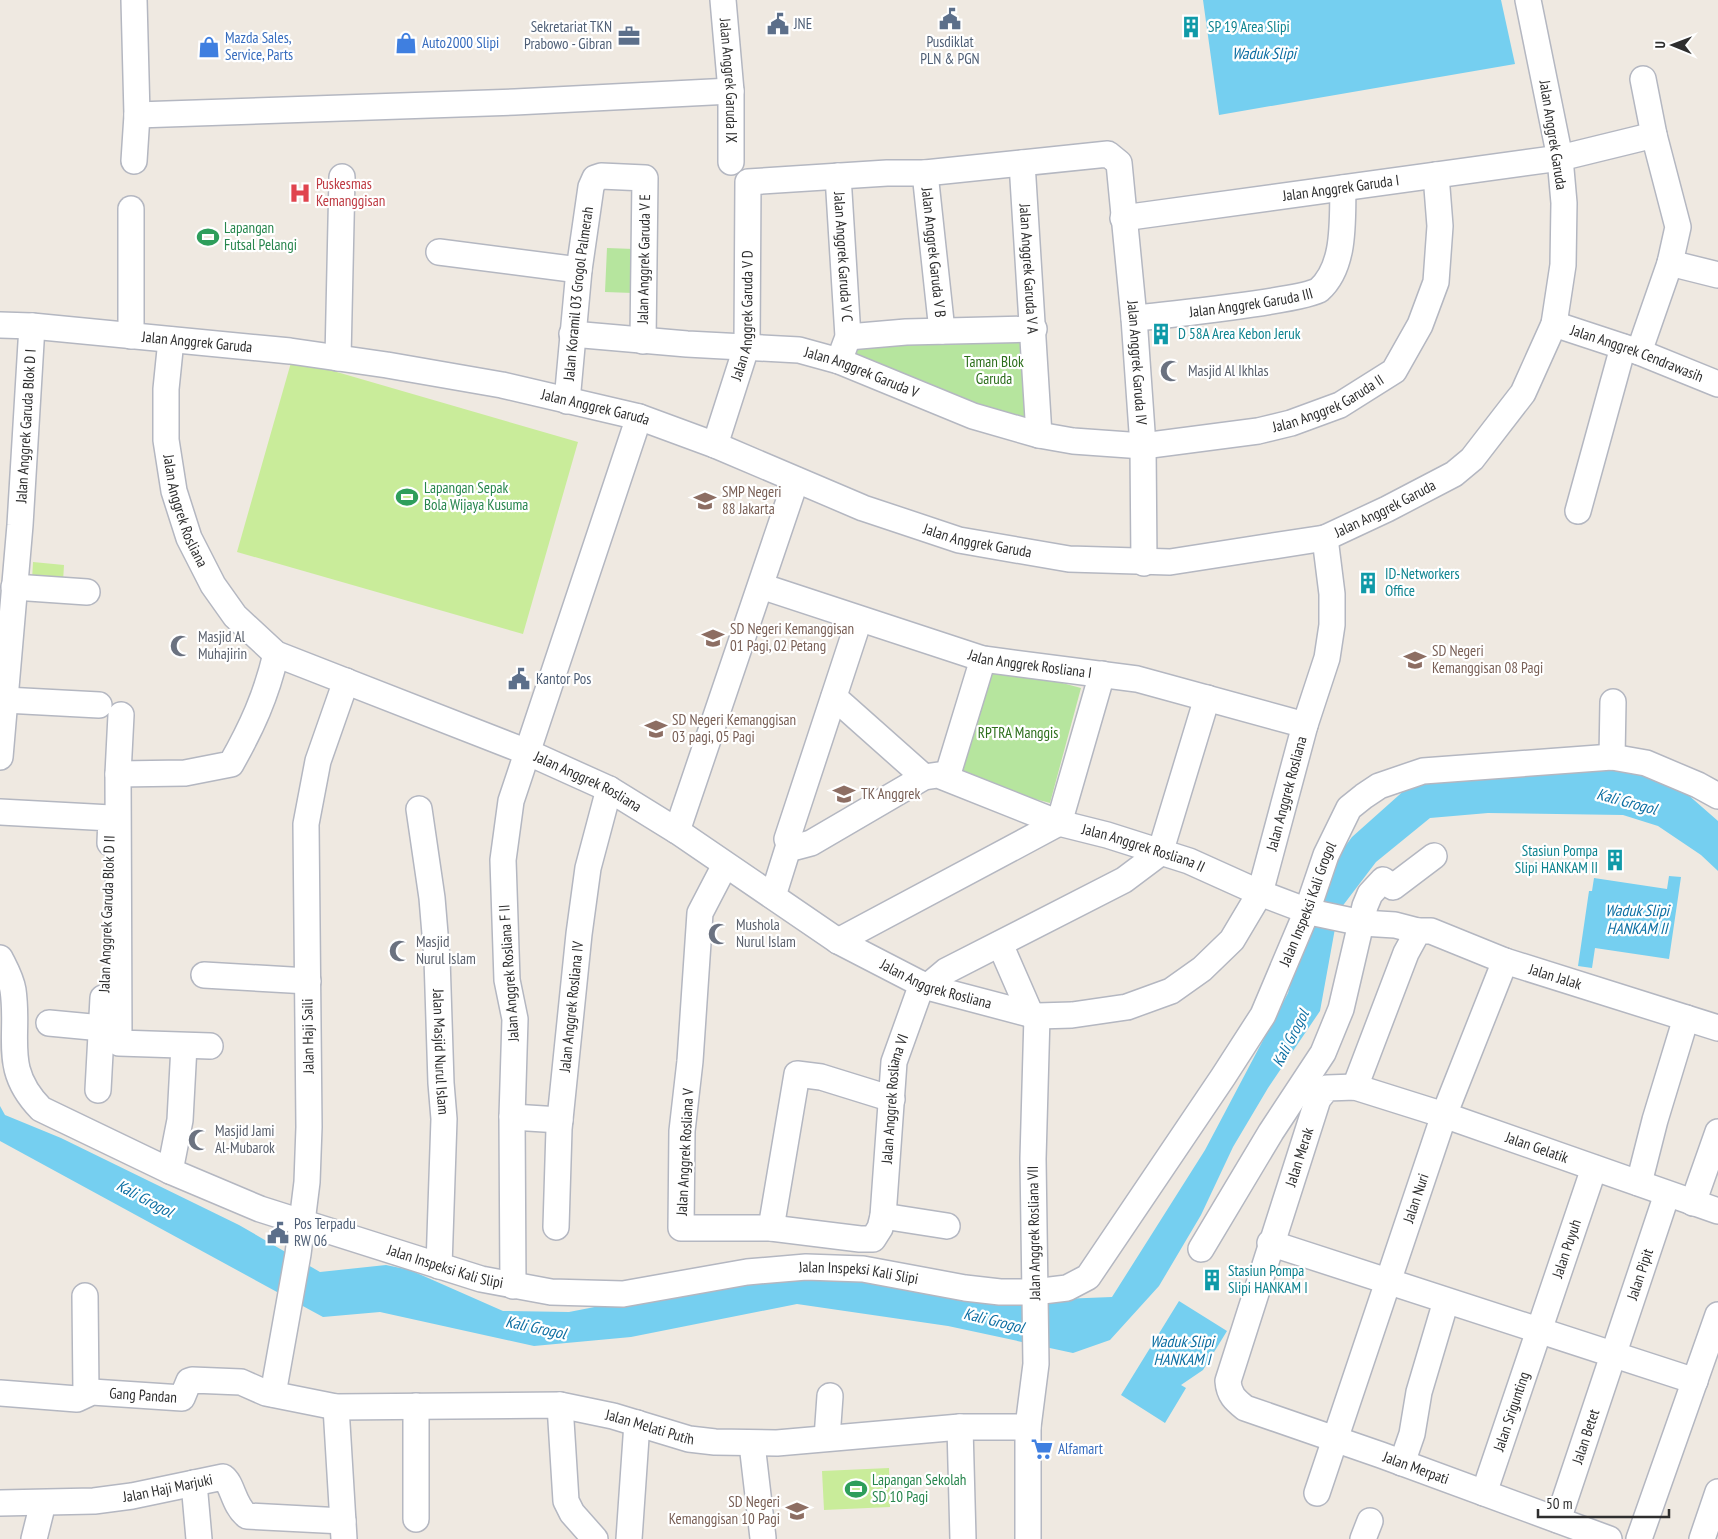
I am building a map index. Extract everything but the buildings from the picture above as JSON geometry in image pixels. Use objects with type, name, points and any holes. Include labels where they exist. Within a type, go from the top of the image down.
[{"type":"street","points":[[134,0],[137,114],[134,161]]},
{"type":"street","name":"Jalan Anggrek Garuda IX","points":[[723,0],[731,91],[731,162]]},
{"type":"street","name":"Jalan Anggrek Garuda","points":[[0,325],[32,326],[338,358],[444,374],[567,400],[639,417],[715,445],[863,508],[959,540],[1069,560],[1170,562],[1228,555],[1325,538],[1387,509],[1454,474],[1472,458],[1523,393],[1554,324],[1563,265],[1564,203],[1560,158],[1528,0]]},
{"type":"street","points":[[1578,511],[1631,349],[1670,263],[1678,227],[1654,135],[1643,79]]},
{"type":"street","points":[[137,114],[515,102],[731,91]]},
{"type":"street","name":"Jalan Anggrek Garuda I","points":[[1123,218],[1560,158],[1654,135]]},
{"type":"street","name":"Jalan Anggrek Garuda IV","points":[[1022,164],[1108,154],[1119,162],[1134,318],[1143,446],[1144,562]]},
{"type":"street","points":[[838,176],[925,173],[1022,164]]},
{"type":"street","name":"Jalan Anggrek Garuda V A","points":[[1022,164],[1040,435]]},
{"type":"street","name":"Jalan Anggrek Garuda V B","points":[[925,173],[942,331]]},
{"type":"street","name":"Jalan Anggrek Garuda II","points":[[1143,446],[1258,431],[1291,423],[1340,405],[1394,371],[1420,325],[1436,282],[1440,226],[1436,175]]},
{"type":"street","name":"Jalan Koramil 03 Grogol Palmerah","points":[[567,400],[578,270],[591,187],[595,178],[600,176],[645,178]]},
{"type":"street","name":"Jalan Anggrek Garuda V D","points":[[715,445],[747,346],[748,182],[838,176]]},
{"type":"street","name":"Jalan Anggrek Garuda V C","points":[[838,176],[848,337]]},
{"type":"street","points":[[338,358],[342,177]]},
{"type":"street","name":"Jalan Anggrek Garuda V E","points":[[643,341],[645,178]]},
{"type":"street","name":"Jalan Anggrek Garuda III","points":[[1134,318],[1278,300],[1318,291],[1331,272],[1341,243],[1343,188]]},
{"type":"street","points":[[131,336],[132,209]]},
{"type":"street","points":[[439,252],[578,270]]},
{"type":"street","points":[[1670,263],[1718,275]]},
{"type":"street","name":"Jalan Anggrek Cendrawasih","points":[[1554,324],[1631,349],[1718,384]]},
{"type":"street","name":"Jalan Anggrek Garuda Blok D I","points":[[10,524],[32,326]]},
{"type":"street","points":[[839,361],[848,337],[942,331],[1034,329]]},
{"type":"street","name":"Jalan Anggrek Garuda V","points":[[572,334],[643,341],[799,350],[839,361],[964,412],[1040,435],[1073,441],[1143,446]]},
{"type":"street","name":"Jalan Anggrek Rosliana","points":[[171,340],[166,389],[166,440],[174,491],[189,538],[213,585],[236,616],[259,641],[276,654],[527,752],[609,789],[678,831],[838,941],[925,985],[1034,1016],[1072,1015],[1127,1007],[1171,991],[1202,969],[1232,940],[1260,893],[1305,725],[1327,658],[1332,626],[1332,594],[1325,538]]},
{"type":"street","name":"Jalan Anggrek Rosliana F II","points":[[512,1286],[512,1117],[515,1019],[506,980],[503,860],[511,801],[639,417]]},
{"type":"street","points":[[678,831],[796,480]]},
{"type":"street","points":[[0,757],[5,700],[5,642],[14,587],[10,524]]},
{"type":"street","name":"Jalan Anggrek Rosliana I","points":[[761,586],[859,620],[983,659],[1137,679],[1305,725]]},
{"type":"street","points":[[14,587],[87,592]]},
{"type":"street","points":[[773,896],[789,845],[787,839],[859,620]]},
{"type":"street","points":[[118,774],[185,772],[231,764],[252,727],[267,690],[276,654]]},
{"type":"street","points":[[789,845],[796,848],[811,843],[936,777],[983,659]]},
{"type":"street","points":[[838,941],[1059,823],[1102,674]]},
{"type":"street","name":"Jalan Haji Saili","points":[[273,1394],[288,1301],[297,1260],[307,1182],[309,1126],[306,824],[318,761],[346,681]]},
{"type":"street","name":"Jalan Anggrek Rosliana II","points":[[834,697],[936,777],[1059,823],[1107,835],[1189,861],[1260,893],[1309,911],[1358,922],[1395,925],[1418,931]]},
{"type":"street","points":[[925,985],[946,971],[1124,880],[1160,853],[1207,698]]},
{"type":"street","points":[[5,700],[99,705]]},
{"type":"street","points":[[1612,757],[1613,702]]},
{"type":"street","points":[[121,715],[118,774],[119,1043],[210,1046]]},
{"type":"street","name":"Jalan Inspeksi Kali Grogol","points":[[1034,1296],[1067,1288],[1088,1277],[1263,1015],[1309,911],[1326,855],[1349,808],[1379,786],[1423,770],[1612,757],[1646,763],[1698,785],[1718,796]]},
{"type":"street","name":"Jalan Anggrek Rosliana IV","points":[[556,1226],[560,1120],[588,868],[609,789]]},
{"type":"street","name":"Jalan Masjid Nurul Islam","points":[[419,809],[432,898],[437,958],[444,1119],[439,1266]]},
{"type":"street","name":"Jalan Anggrek Garuda Blok D II","points":[[0,812],[111,818],[110,888],[98,1090]]},
{"type":"street","points":[[1201,1249],[1271,1132],[1323,1053],[1342,1009],[1358,922],[1370,894],[1383,880],[1393,887],[1434,856]]},
{"type":"street","name":"Jalan Anggrek Rosliana V","points":[[725,865],[700,913],[690,1061],[682,1131],[681,1228],[772,1228],[860,1239],[873,1238],[880,1228],[883,1216]]},
{"type":"street","name":"Jalan Anggrek Rosliana II","points":[[1358,922],[1397,940],[1406,953]]},
{"type":"street","points":[[1355,1086],[1406,953],[1418,931]]},
{"type":"street","name":"Jalan Jalak","points":[[1418,931],[1431,931],[1504,961],[1718,1028]]},
{"type":"street","points":[[1000,944],[1034,1016]]},
{"type":"street","name":"Jalan Inspeksi Kali Slipi","points":[[0,958],[13,990],[14,1045],[18,1072],[26,1094],[41,1109],[228,1197],[302,1222],[439,1266],[512,1286],[559,1293],[623,1294],[746,1272],[806,1267],[863,1269],[965,1288],[1034,1296]]},
{"type":"street","name":"Jalan Nuri","points":[[1317,1493],[1444,1115],[1504,961]]},
{"type":"street","points":[[204,975],[308,981]]},
{"type":"street","name":"Jalan Anggrek Rosliana VI","points":[[883,1216],[894,1062],[925,985]]},
{"type":"street","name":"Jalan Anggrek Rosliana VII","points":[[1028,1539],[1028,1427],[1036,1364],[1033,1159],[1034,1016]]},
{"type":"street","points":[[1639,1184],[1655,1120],[1686,1018]]},
{"type":"street","points":[[49,1023],[102,1028]]},
{"type":"street","points":[[170,1171],[180,1120],[184,1046]]},
{"type":"street","points":[[772,1228],[797,1074],[822,1077],[892,1100]]},
{"type":"street","name":"Jalan Gelatik","points":[[1355,1086],[1444,1115],[1718,1211]]},
{"type":"street","name":"Jalan Merak","points":[[1229,1391],[1228,1381],[1270,1243],[1318,1099],[1327,1088],[1355,1086]]},
{"type":"street","points":[[512,1117],[560,1120]]},
{"type":"street","points":[[1693,1203],[1718,1132]]},
{"type":"street","name":"Jalan Puyuh","points":[[1539,1330],[1594,1168]]},
{"type":"street","name":"Jalan Pipit","points":[[1613,1355],[1667,1194]]},
{"type":"street","points":[[883,1216],[947,1226]]},
{"type":"street","points":[[1270,1243],[1695,1381]]},
{"type":"street","points":[[85,1296],[86,1393]]},
{"type":"street","points":[[1402,1462],[1412,1434],[1419,1392],[1446,1301]]},
{"type":"street","points":[[1639,1539],[1718,1315]]},
{"type":"street","name":"Jalan Srigunting","points":[[1484,1493],[1539,1330]]},
{"type":"street","name":"Jalan Betet","points":[[1558,1520],[1613,1355]]},
{"type":"street","name":"Gang Pandan","points":[[0,1393],[77,1399],[86,1393],[92,1392],[182,1398],[192,1380],[241,1382],[273,1394]]},
{"type":"street","name":"Jalan Merpati","points":[[1229,1391],[1245,1408],[1402,1462],[1609,1539]]},
{"type":"street","name":"Jalan Melati Putih","points":[[273,1394],[336,1407],[560,1405],[597,1412],[689,1439],[752,1444],[960,1427],[1028,1427]]},
{"type":"street","points":[[827,1438],[830,1396]]},
{"type":"street","points":[[560,1405],[566,1501],[572,1513],[595,1539]]},
{"type":"street","points":[[416,1406],[416,1519]]},
{"type":"street","points":[[336,1407],[343,1530]]},
{"type":"street","points":[[629,1539],[637,1423]]},
{"type":"street","points":[[960,1427],[963,1539]]},
{"type":"street","points":[[752,1444],[763,1538]]},
{"type":"street","name":"Jalan Haji Marjuki","points":[[0,1503],[94,1501],[132,1496],[223,1478],[226,1479],[233,1498],[247,1516],[343,1530]]},
{"type":"street","points":[[194,1483],[199,1539]]},
{"type":"street","points":[[1702,1539],[1718,1492]]},
{"type":"street","points":[[34,1539],[44,1503]]},
{"type":"green space","points":[[607,248],[634,249],[633,293],[605,292]]},
{"type":"green space","name":"Taman Blok Garuda","points":[[1030,329],[1035,426],[842,358],[851,339]]},
{"type":"green space","name":"Lapangan Sepak Bola Wijaya Kusuma","points":[[292,359],[578,442],[523,634],[237,552]]},
{"type":"green space","points":[[33,562],[64,565],[63,582],[32,580]]},
{"type":"green space","name":"RPTRA Manggis","points":[[987,663],[1081,688],[1050,803],[956,778]]},
{"type":"green space","name":"Lapangan Sekolah SD 10 Pagi","points":[[889,1468],[890,1507],[824,1510],[822,1471]]},
{"type":"water","name":"Waduk Slipi","points":[[1203,0],[1501,0],[1515,64],[1219,115]]},
{"type":"water","name":"Kali Grogol","points":[[1628,769],[1686,793],[1718,821],[1718,871],[1701,855],[1658,826],[1623,815],[1488,813],[1430,818],[1376,862],[1338,912],[1320,1011],[1268,1088],[1233,1147],[1201,1215],[1159,1286],[1110,1340],[1073,1353],[948,1326],[797,1304],[631,1337],[534,1346],[380,1312],[323,1317],[0,1141],[0,1106],[5,1115],[61,1138],[239,1225],[320,1272],[386,1265],[410,1270],[503,1311],[569,1312],[789,1269],[1008,1301],[1112,1297],[1205,1150],[1288,993],[1310,913],[1323,876],[1352,837],[1426,771]]},
{"type":"water","name":"Waduk Slipi HANKAM II","points":[[1669,876],[1681,877],[1669,959],[1595,948],[1592,968],[1578,966],[1589,891],[1592,891],[1594,878],[1667,889]]},
{"type":"water","name":"Waduk Slipi HANKAM I","points":[[1179,1301],[1227,1331],[1203,1370],[1181,1385],[1186,1388],[1165,1423],[1121,1395]]},
{"type":"place","name":"Pusdiklat PLN & PGN","points":[[950,19]]},
{"type":"place","name":"JNE","points":[[778,24]]},
{"type":"place","name":"SP 19 Area Slipi","points":[[1191,27]]},
{"type":"place","name":"Sekretariat TKN Prabowo - Gibran","points":[[629,36]]},
{"type":"place","name":"Auto2000 Slipi","points":[[406,43]]},
{"type":"place","name":"Mazda Sales, Service, Parts","points":[[209,47]]},
{"type":"place","name":"Puskesmas Kemanggisan","points":[[300,193]]},
{"type":"place","name":"Lapangan Futsal Pelangi","points":[[208,237]]},
{"type":"place","name":"D 58A Area Kebon Jeruk","points":[[1161,334]]},
{"type":"place","name":"Masjid Al Ikhlas","points":[[1171,371]]},
{"type":"place","name":"Lapangan Sepak Bola Wijaya Kusuma","points":[[407,497]]},
{"type":"place","name":"SMP Negeri 88 Jakarta","points":[[705,501]]},
{"type":"place","name":"ID-Networkers Office","points":[[1368,583]]},
{"type":"place","name":"SD Negeri Kemanggisan 01 Pagi, 02 Petang","points":[[713,638]]},
{"type":"place","name":"Masjid Al Muhajirin","points":[[181,646]]},
{"type":"place","name":"SD Negeri Kemanggisan 08 Pagi","points":[[1415,660]]},
{"type":"place","name":"Kantor Pos","points":[[519,679]]},
{"type":"place","name":"SD Negeri Kemanggisan 03 pagi, 05 Pagi","points":[[656,729]]},
{"type":"place","name":"TK Anggrek","points":[[844,794]]},
{"type":"place","name":"Stasiun Pompa Slipi HANKAM II","points":[[1615,860]]},
{"type":"place","name":"Mushola Nurul Islam","points":[[719,934]]},
{"type":"place","name":"Masjid Nurul Islam","points":[[400,951]]},
{"type":"place","name":"Masjid Jami Al-Mubarok","points":[[199,1140]]},
{"type":"place","name":"Pos Terpadu RW 06","points":[[278,1233]]},
{"type":"place","name":"Stasiun Pompa Slipi HANKAM I","points":[[1212,1280]]},
{"type":"place","name":"Alfamart","points":[[1042,1449]]},
{"type":"place","name":"Lapangan Sekolah SD 10 Pagi","points":[[856,1489]]},
{"type":"place","name":"SD Negeri Kemanggisan 10 Pagi","points":[[797,1511]]}]
